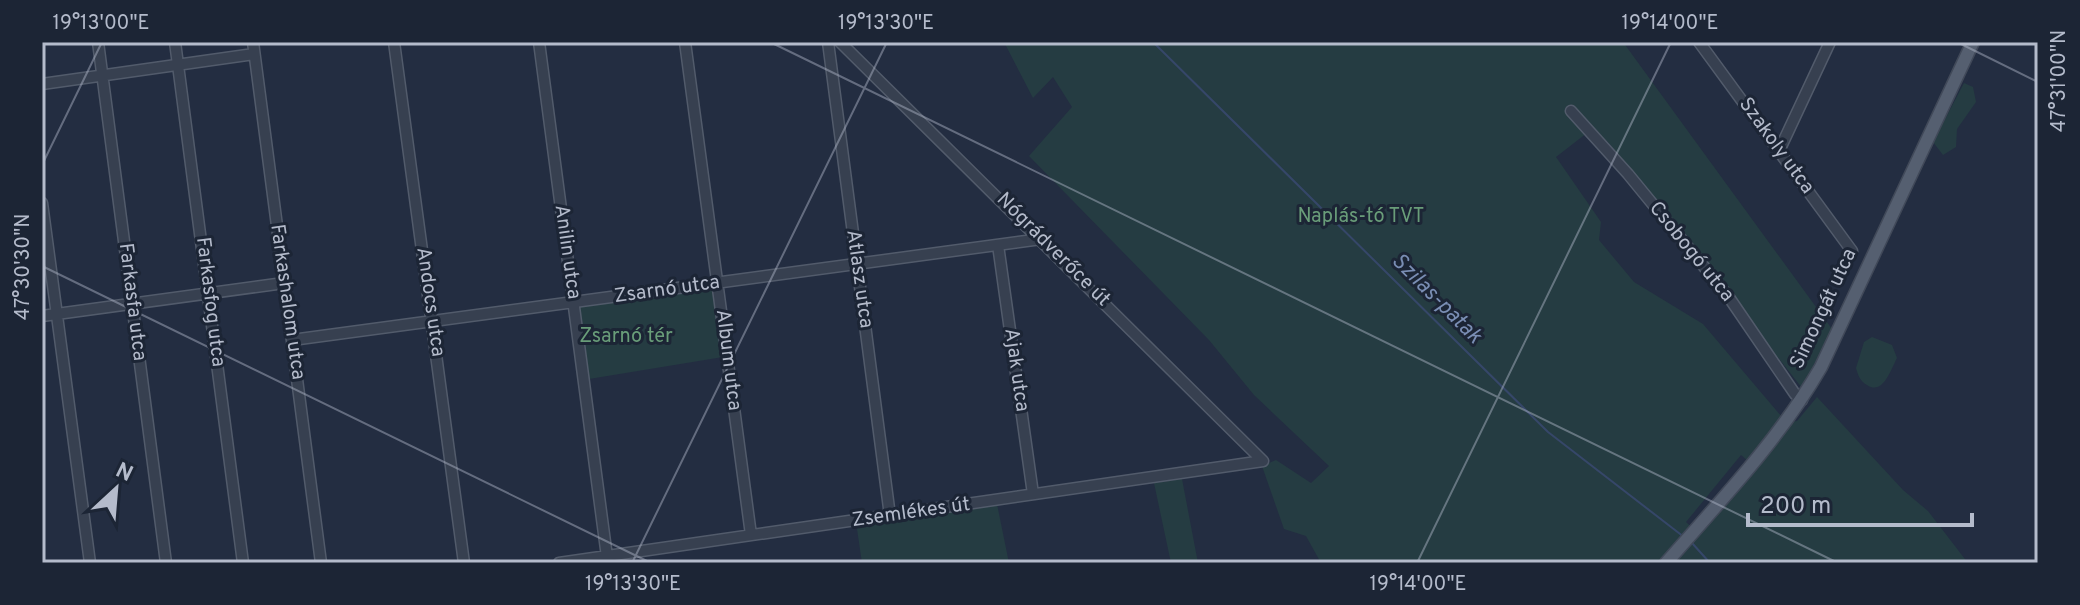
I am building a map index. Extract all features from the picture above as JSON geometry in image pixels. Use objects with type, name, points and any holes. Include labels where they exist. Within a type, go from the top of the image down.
[{"type":"main road","name":"Simongát utca","points":[[1666,563],[1753,464],[1802,400],[1821,367],[1973,42]]},
{"type":"street","name":"Farkasfa utca","points":[[98,42],[166,563]]},
{"type":"street","name":"Farkasfog utca","points":[[175,42],[243,563]]},
{"type":"street","name":"Farkashalom utca","points":[[253,42],[321,563]]},
{"type":"street","name":"Andocs utca","points":[[394,42],[464,563]]},
{"type":"street","name":"Anilin utca","points":[[539,42],[607,557]]},
{"type":"street","name":"Album utca","points":[[685,42],[751,535]]},
{"type":"street","name":"Atlasz utca","points":[[828,42],[890,516]]},
{"type":"street","name":"Nógrádverőce út","points":[[840,42],[1263,461]]},
{"type":"street","name":"Szakoly utca","points":[[1699,42],[1852,251]]},
{"type":"street","points":[[1779,151],[1830,42]]},
{"type":"street","points":[[42,84],[254,54]]},
{"type":"street","name":"Csobogó utca","points":[[1571,111],[1628,174],[1728,296],[1802,400]]},
{"type":"street","points":[[42,203],[90,563]]},
{"type":"street","name":"Zsarnó utca","points":[[292,340],[1041,239]]},
{"type":"street","name":"Ajak utca","points":[[998,245],[1033,494]]},
{"type":"street","points":[[42,316],[284,283]]},
{"type":"street","name":"Zsemlékes út","points":[[559,563],[1263,461]]},
{"type":"green space","name":"Naplás-tó TVT","points":[[1004,42],[1623,42],[1832,329],[1802,388],[1607,141],[1587,133],[1556,157],[1601,222],[1599,240],[1634,282],[1703,324],[1782,417],[1748,461],[1741,455],[1686,522],[1699,534],[1791,422],[1797,421],[1817,397],[1903,490],[1928,511],[1968,563],[1321,563],[1306,536],[1284,529],[1262,466],[1276,460],[1311,483],[1329,466],[1254,395],[1209,340],[1029,156],[1072,107],[1053,77],[1033,98]]},
{"type":"green space","points":[[1964,83],[1973,87],[1976,102],[1957,129],[1956,147],[1943,155],[1933,142]]},
{"type":"green space","name":"Zsarnó tér","points":[[713,290],[723,357],[589,379],[579,306]]},
{"type":"green space","points":[[1872,337],[1892,345],[1897,358],[1886,380],[1878,387],[1863,382],[1856,368],[1864,342]]},
{"type":"green space","points":[[1182,479],[1198,563],[1171,563],[1154,483]]},
{"type":"green space","points":[[997,504],[1009,563],[862,563],[856,522]]},
{"type":"waterway","name":"Szilas-patak","points":[[1153,42],[1548,432],[1684,537]]},
{"type":"waterway","name":"Szilas-patak","points":[[1692,543],[1710,563]]}]
